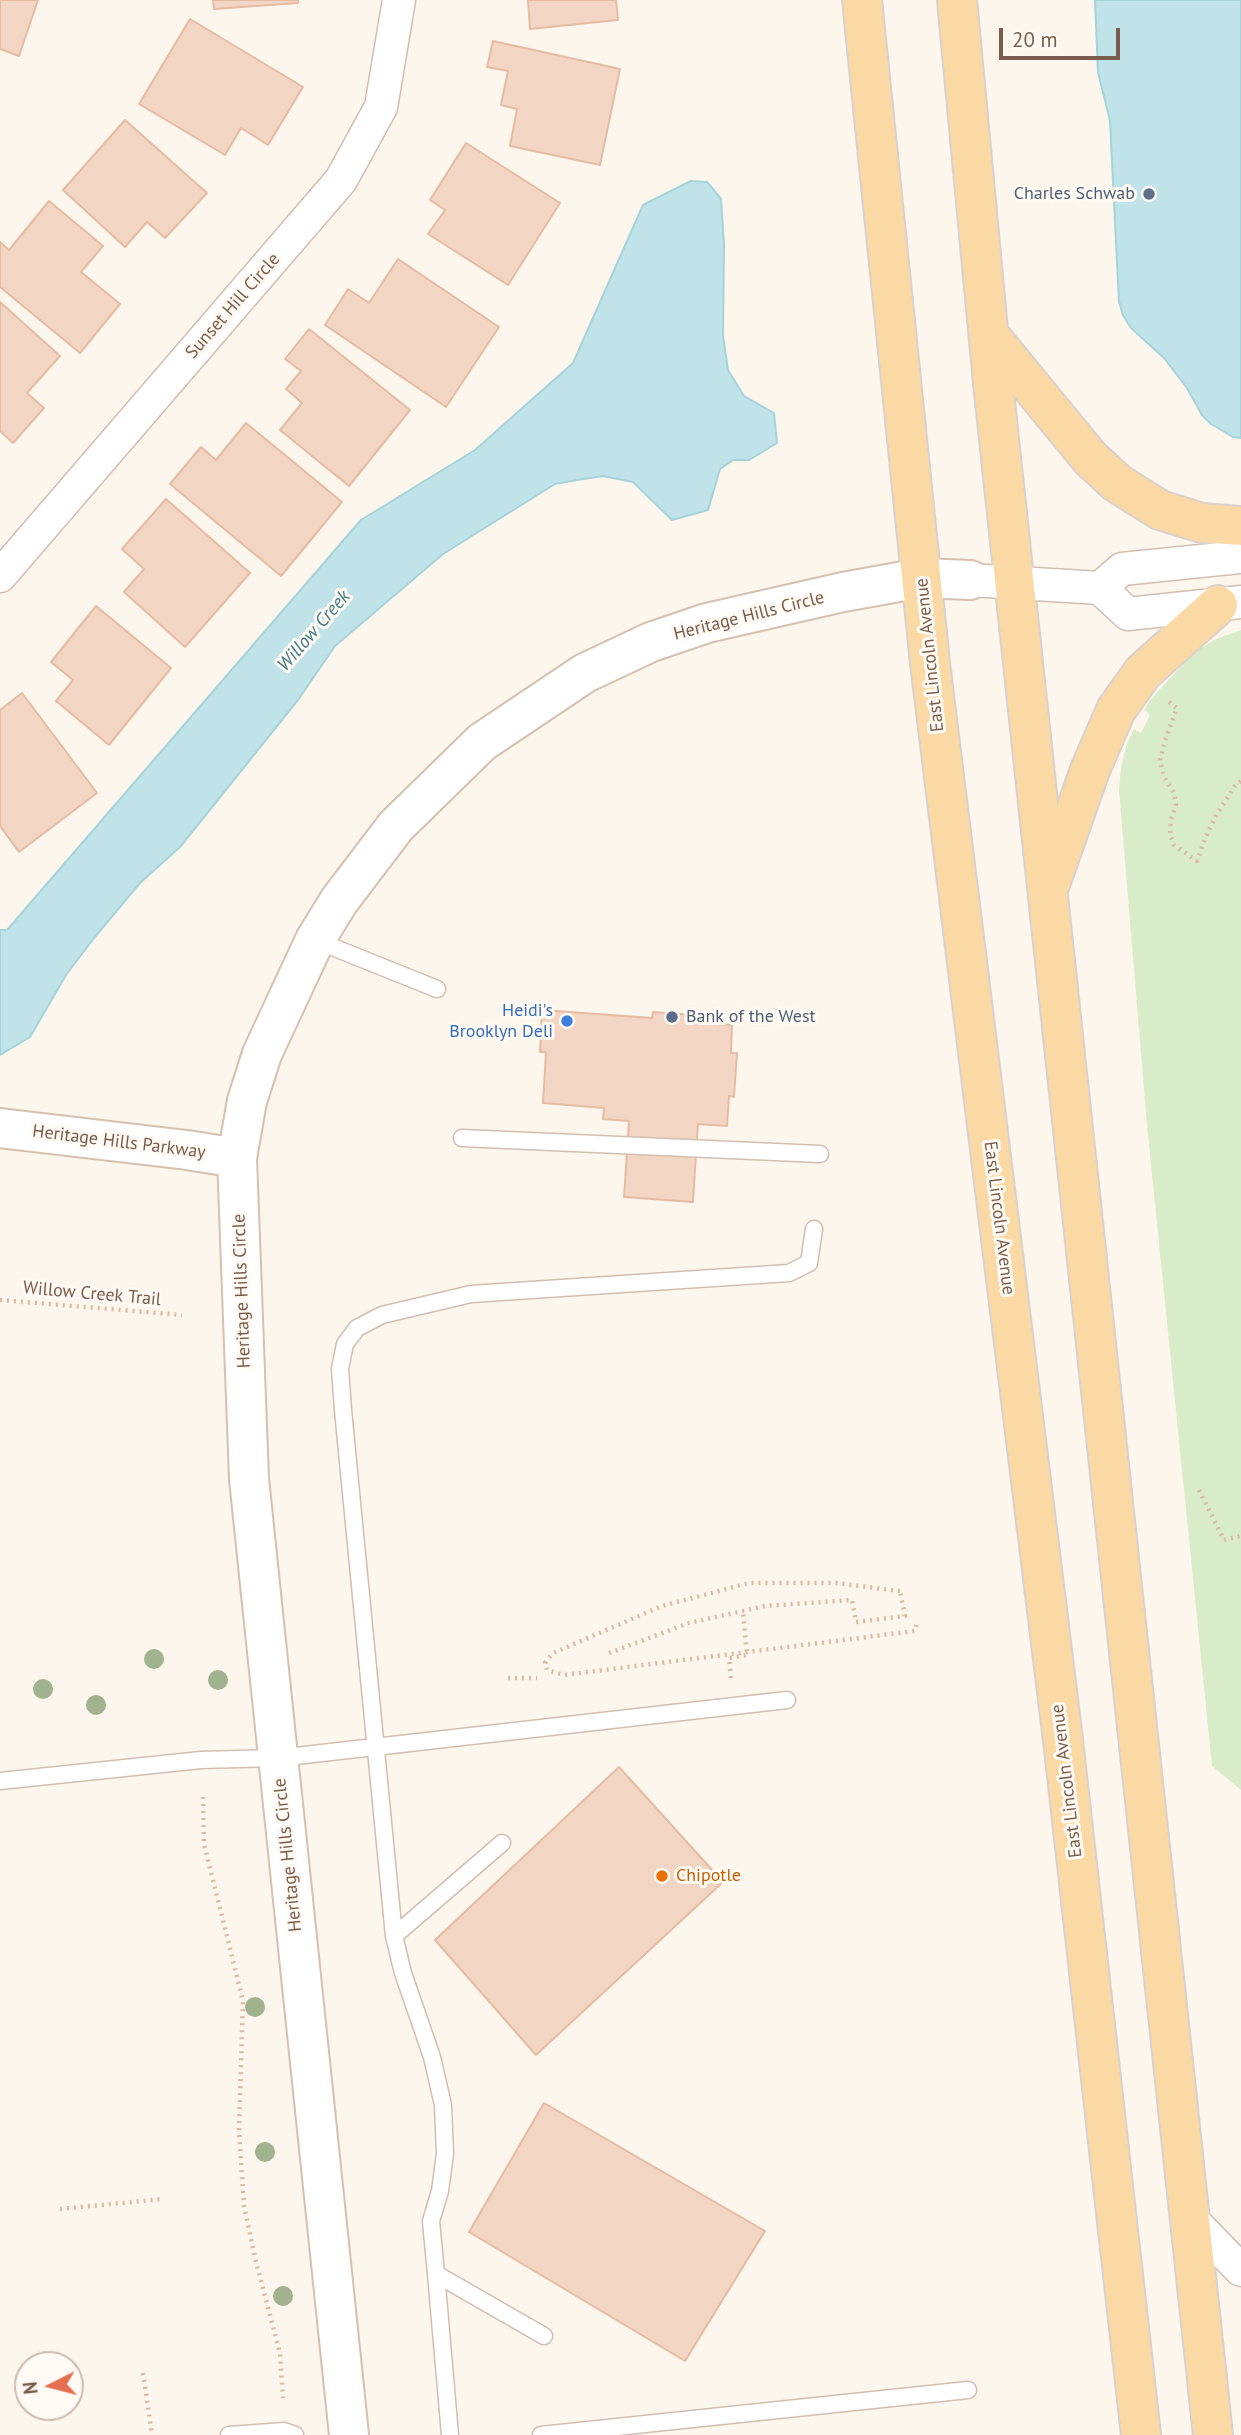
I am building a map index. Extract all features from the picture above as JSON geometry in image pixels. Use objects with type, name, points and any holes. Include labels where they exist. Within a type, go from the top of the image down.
[{"type":"main road","name":"East Lincoln Avenue","points":[[862,0],[921,578],[1063,1740],[1141,2435]]},
{"type":"main road","points":[[957,0],[1047,893],[1213,2435]]},
{"type":"main road","points":[[989,335],[1090,458],[1117,483],[1160,509],[1202,523],[1241,526]]},
{"type":"main road","points":[[1047,893],[1090,770],[1116,710],[1143,672],[1229,603]]},
{"type":"street","name":"Sunset Hill Circle","points":[[0,576],[341,180],[381,107],[399,0]]},
{"type":"street","points":[[1100,589],[1122,569],[1241,557]]},
{"type":"street","name":"Heritage Hills Circle","points":[[349,2435],[249,1479],[237,1158],[247,1101],[262,1054],[315,940],[339,901],[396,826],[482,742],[585,673],[651,642],[708,622],[842,592],[921,578],[970,580]]},
{"type":"street","points":[[970,580],[1100,589],[1128,614],[1229,603]]},
{"type":"street","name":"Heritage Hills Parkway","points":[[0,1128],[237,1158]]},
{"type":"street","points":[[1190,2218],[1241,2270]]},
{"type":"lane","points":[[315,940],[437,989]]},
{"type":"lane","points":[[462,1138],[820,1154]]},
{"type":"lane","points":[[450,2435],[431,2221],[440,2191],[445,2154],[443,2105],[432,2057],[406,1984],[394,1936],[340,1369],[345,1344],[357,1328],[382,1315],[471,1294],[789,1273],[809,1263],[814,1229]]},
{"type":"lane","points":[[0,1781],[201,1760],[278,1758],[787,1700]]},
{"type":"lane","points":[[394,1936],[502,1843]]},
{"type":"lane","points":[[436,2274],[544,2336]]},
{"type":"lane","points":[[541,2435],[968,2390]]},
{"type":"lane","points":[[229,2435],[284,2431],[295,2435]]},
{"type":"path","points":[[1167,700],[1177,708],[1160,760],[1164,777],[1174,793],[1175,805],[1170,835],[1174,845],[1197,862],[1217,814],[1241,781]]},
{"type":"path","name":"Willow Creek Trail","points":[[0,1300],[182,1315]]},
{"type":"path","points":[[1199,1490],[1224,1540],[1240,1536],[1241,1539]]},
{"type":"path","points":[[609,1653],[689,1623],[765,1606],[852,1600],[856,1622],[905,1616],[900,1591],[836,1583],[750,1583],[662,1606],[553,1653],[545,1663],[547,1670],[564,1675],[915,1631],[917,1622]]},
{"type":"path","points":[[734,1707],[729,1658],[747,1655],[743,1611]]},
{"type":"path","points":[[509,1678],[537,1678]]},
{"type":"path","points":[[203,1797],[204,1844],[243,2001],[239,2131],[244,2206],[280,2353],[283,2398]]},
{"type":"path","points":[[60,2209],[163,2199]]},
{"type":"path","points":[[143,2373],[152,2435]]},
{"type":"green space","points":[[1241,630],[1241,1790],[1212,1766],[1147,1125],[1119,790],[1127,743],[1134,729],[1141,733],[1150,715],[1144,710],[1151,699],[1193,653],[1216,639]]},
{"type":"water","points":[[1095,0],[1241,0],[1241,438],[1233,437],[1211,424],[1202,415],[1187,388],[1164,358],[1131,328],[1123,315],[1119,302],[1110,121],[1098,72]]},
{"type":"water","name":"Willow Creek","points":[[691,181],[707,182],[721,199],[724,245],[723,336],[728,370],[744,396],[774,413],[777,443],[749,460],[733,460],[720,469],[708,510],[672,520],[633,482],[603,476],[577,480],[555,484],[443,554],[335,646],[298,700],[180,847],[140,883],[94,938],[66,975],[30,1037],[0,1055],[0,930],[7,930],[361,520],[475,450],[573,363],[643,205]]},
{"type":"building","points":[[0,0],[38,0],[19,56],[0,49]]},
{"type":"building","points":[[213,0],[298,0],[298,3],[214,9]]},
{"type":"building","points":[[528,0],[616,0],[618,20],[530,29]]},
{"type":"building","points":[[190,19],[303,87],[268,145],[241,128],[225,155],[139,104]]},
{"type":"building","points":[[493,41],[620,69],[600,165],[510,146],[517,109],[501,105],[508,71],[487,67]]},
{"type":"building","points":[[125,120],[207,193],[165,238],[147,222],[125,247],[63,190]]},
{"type":"building","points":[[466,143],[560,203],[508,285],[428,234],[445,210],[430,200]]},
{"type":"building","points":[[49,201],[103,246],[81,272],[120,304],[80,353],[0,287],[0,242],[9,250]]},
{"type":"building","points":[[398,259],[499,327],[446,407],[325,325],[348,289],[369,303]]},
{"type":"building","points":[[0,302],[60,356],[27,393],[44,408],[13,443],[0,431]]},
{"type":"building","points":[[309,329],[410,410],[349,486],[280,430],[302,403],[286,389],[301,371],[285,359]]},
{"type":"building","points":[[246,423],[342,502],[281,576],[170,484],[201,447],[216,460]]},
{"type":"building","points":[[166,499],[250,573],[185,647],[124,592],[144,569],[122,549]]},
{"type":"building","points":[[96,606],[171,668],[109,745],[56,701],[73,680],[51,662]]},
{"type":"building","points":[[22,693],[97,793],[19,852],[0,826],[0,710]]},
{"type":"building","points":[[542,1010],[652,1018],[653,1012],[694,1015],[694,1022],[732,1025],[731,1053],[737,1053],[734,1097],[729,1096],[727,1126],[698,1124],[693,1202],[624,1197],[629,1121],[603,1119],[604,1108],[543,1103],[546,1052],[540,1052]]},
{"type":"building","points":[[619,1767],[723,1882],[536,2055],[435,1940]]},
{"type":"building","points":[[544,2103],[765,2231],[685,2361],[469,2232]]},
{"type":"place","name":"Charles Schwab","points":[[1149,194]]},
{"type":"place","name":"Bank of the West","points":[[672,1017]]},
{"type":"place","name":"Heidi's Brooklyn Deli","points":[[567,1021]]},
{"type":"place","name":"Chipotle","points":[[662,1876]]}]
